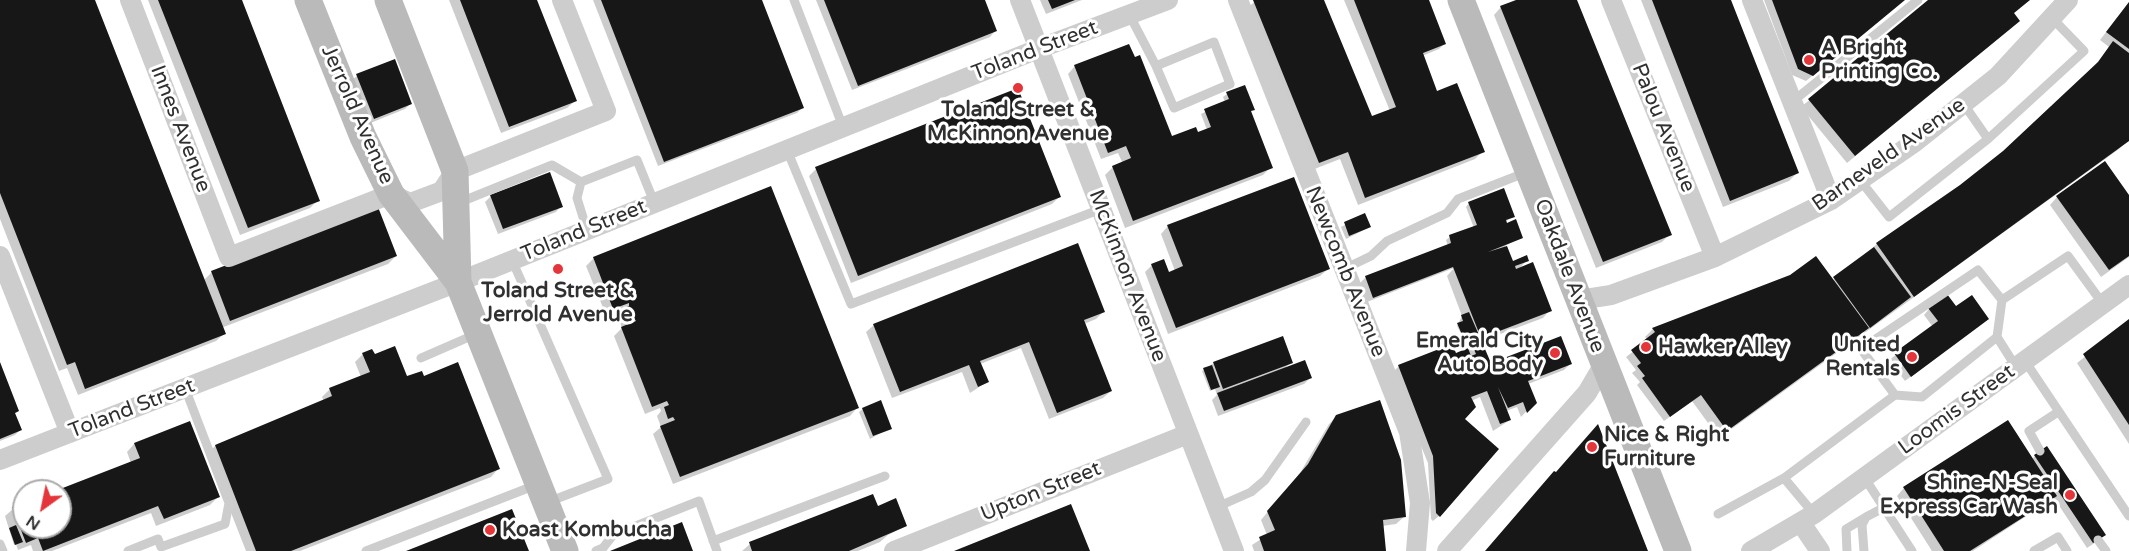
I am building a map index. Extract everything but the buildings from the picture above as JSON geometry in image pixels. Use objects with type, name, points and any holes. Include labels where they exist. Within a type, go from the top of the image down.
[{"type":"street","name":"Innes Avenue","points":[[130,0],[229,257],[391,194]]},
{"type":"street","name":"Jerrold Avenue","points":[[308,0],[354,117],[391,194],[458,282],[564,551]]},
{"type":"street","name":"Jerrold Avenue","points":[[388,0],[455,171],[454,205],[458,282]]},
{"type":"street","points":[[391,194],[410,203],[442,191],[455,171],[606,111],[562,0]]},
{"type":"street","name":"McKinnon Avenue","points":[[1020,0],[1234,551]]},
{"type":"street","name":"Toland Street","points":[[0,460],[458,282],[1038,49],[1168,0]]},
{"type":"street","name":"Newcomb Avenue","points":[[1238,0],[1408,432],[1420,503],[1416,551]]},
{"type":"street","name":"Oakdale Avenue","points":[[1461,0],[1678,551]]},
{"type":"street","name":"Palou Avenue","points":[[1611,0],[1715,257]]},
{"type":"street","points":[[1752,0],[1831,200]]},
{"type":"street","name":"Barneveld Avenue","points":[[1579,300],[1611,295],[1715,257],[1775,230],[1831,200],[1915,142],[1998,76],[2068,0]]},
{"type":"street","points":[[0,256],[70,433]]},
{"type":"street","name":"Loomis Street","points":[[1751,551],[1808,518],[2103,304],[2127,290]]},
{"type":"street","points":[[1448,551],[1587,393],[1604,364]]},
{"type":"street","name":"Upton Street","points":[[894,551],[1188,434]]},
{"type":"street","points":[[1808,518],[1820,551]]},
{"type":"lane","points":[[794,0],[843,127]]},
{"type":"lane","points":[[1792,102],[1918,0]]},
{"type":"lane","points":[[1129,14],[1156,66],[1174,108],[1230,84],[1214,42],[1156,66]]},
{"type":"lane","points":[[1860,180],[1889,217],[1988,139],[2084,51],[2052,18]]},
{"type":"lane","points":[[1963,103],[1988,139]]},
{"type":"lane","points":[[787,150],[851,303],[1101,209]]},
{"type":"lane","points":[[582,182],[637,160],[654,202]]},
{"type":"lane","points":[[454,205],[552,165],[582,182]]},
{"type":"lane","points":[[1344,269],[1371,256],[1387,241],[1448,213],[1458,199],[1529,172]]},
{"type":"lane","points":[[582,182],[577,198],[587,230]]},
{"type":"lane","points":[[2002,300],[2068,255],[2103,304]]},
{"type":"lane","points":[[366,551],[542,493],[609,479],[512,260]]},
{"type":"lane","points":[[1718,514],[1784,478],[1895,395],[1922,396],[1997,337],[2002,300],[1978,270],[1861,349],[1895,395]]},
{"type":"lane","points":[[421,358],[479,333]]},
{"type":"lane","points":[[1997,337],[2058,412],[2129,516]]},
{"type":"lane","points":[[128,551],[158,539],[161,547],[225,524],[229,503],[184,388]]},
{"type":"lane","points":[[2040,451],[2029,431],[2058,412]]},
{"type":"lane","points":[[1217,507],[1251,492],[1265,480],[1306,422]]},
{"type":"lane","points":[[713,541],[885,476]]},
{"type":"lane","points":[[1864,477],[1912,551]]},
{"type":"lane","points":[[1784,478],[1808,518]]},
{"type":"lane","points":[[596,551],[603,548],[613,535],[699,501],[717,551]]},
{"type":"lane","points":[[1847,551],[1846,530],[1883,508]]},
{"type":"lane","points":[[1864,551],[1862,531],[1866,518]]},
{"type":"lane","points":[[2034,551],[2058,537],[2067,551]]},
{"type":"lane","points":[[2098,540],[2106,551]]},
{"type":"lane","points":[[0,544],[3,551]]},
{"type":"place","name":"A Bright Printing Co.","points":[[1809,60]]},
{"type":"place","name":"Toland Street & McKinnon Avenue","points":[[1018,88]]},
{"type":"place","name":"Toland Street & Jerrold Avenue","points":[[558,269]]},
{"type":"place","name":"Hawker Alley","points":[[1646,347]]},
{"type":"place","name":"Emerald City Auto Body","points":[[1555,353]]},
{"type":"place","name":"United Rentals","points":[[1912,357]]},
{"type":"place","name":"Nice & Right Furniture","points":[[1592,447]]},
{"type":"place","name":"Shine-N-Seal Express Car Wash","points":[[2070,495]]},
{"type":"place","name":"Koast Kombucha","points":[[490,530]]}]
